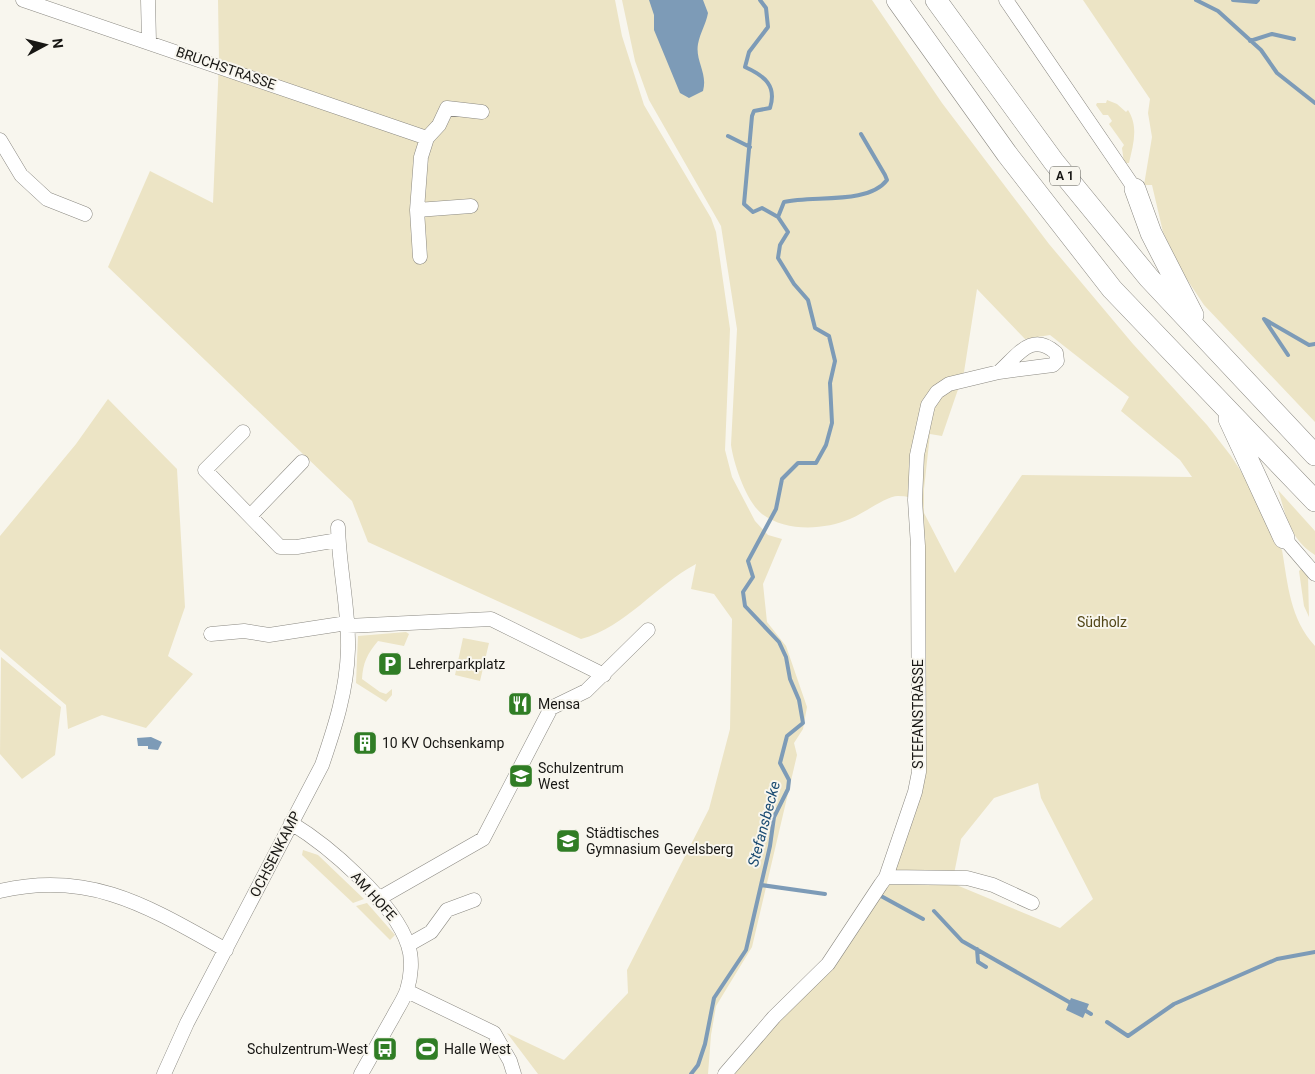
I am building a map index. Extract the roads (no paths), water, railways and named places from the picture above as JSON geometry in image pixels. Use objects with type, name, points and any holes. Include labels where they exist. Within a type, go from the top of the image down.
[{"type":"highway","name":"A 1","points":[[897,0],[1007,154],[1112,289],[1315,501]]},
{"type":"highway","name":"A 1","points":[[936,0],[1054,162],[1149,278],[1315,455]]},
{"type":"highway","points":[[1135,189],[1151,233],[1207,342]]},
{"type":"highway","points":[[1222,403],[1284,538]]},
{"type":"street","name":"BRUCHSTRASSE","points":[[23,0],[149,41],[427,138]]},
{"type":"street","points":[[148,0],[149,41]]},
{"type":"street","points":[[1006,0],[1135,189]]},
{"type":"street","points":[[420,257],[417,210],[421,157],[427,138],[439,124],[447,108],[482,112]]},
{"type":"street","points":[[0,140],[21,175],[47,199],[86,214]]},
{"type":"street","points":[[417,210],[471,206]]},
{"type":"street","name":"STEFANSTRASSE","points":[[724,1074],[774,1017],[828,964],[886,877],[919,772],[918,546],[915,500],[917,455],[928,404],[937,392],[949,384],[999,372]]},
{"type":"street","name":"OCHSENKAMP","points":[[164,1074],[187,1023],[322,765],[333,733],[345,687],[347,625],[338,533],[298,547],[280,547],[251,515],[205,470],[242,432]]},
{"type":"street","points":[[251,515],[302,462]]},
{"type":"street","points":[[1284,538],[1315,574]]},
{"type":"street","points":[[210,634],[244,630],[268,635],[347,625],[491,619],[604,675]]},
{"type":"street","points":[[378,899],[484,839],[551,708],[586,691],[648,630]]},
{"type":"street","name":"AM HOFE","points":[[291,822],[333,853],[378,899],[401,928],[408,945],[411,971],[407,991],[361,1074]]},
{"type":"street","points":[[886,877],[967,878],[993,885],[1032,903]]},
{"type":"street","points":[[0,890],[48,884],[90,888],[114,894],[154,910],[226,950]]},
{"type":"street","points":[[408,945],[431,932],[447,910],[474,900]]},
{"type":"street","points":[[407,991],[494,1033],[510,1061],[514,1074]]},
{"type":"water","points":[[649,0],[703,0],[708,13],[698,44],[698,56],[704,85],[703,91],[689,98],[680,93],[654,30],[654,15]]},
{"type":"water","points":[[151,737],[162,742],[158,750],[148,749],[148,746],[138,746],[137,738]]},
{"type":"water","points":[[1071,998],[1089,1004],[1083,1018],[1066,1010]]},
{"type":"waterway","name":"Stefansbecke","points":[[691,1074],[698,1065],[705,1044],[714,998],[746,950],[770,846],[774,817],[788,789],[789,780],[780,763],[787,736],[803,723],[799,700],[790,679],[786,657],[779,642],[745,606],[743,592],[753,577],[748,561],[776,509],[782,479],[798,463],[816,463],[826,445],[832,423],[830,383],[835,361],[829,336],[815,328],[808,300],[794,284],[778,258],[780,245],[788,232],[778,217],[762,208],[753,212],[744,204],[752,116],[754,111],[770,108],[772,100],[770,88],[764,78],[745,67],[749,52],[768,27],[766,8],[760,0]]},
{"type":"waterway","points":[[1196,0],[1218,11],[1261,50],[1277,73],[1315,103]]},
{"type":"waterway","points":[[1233,0],[1256,2],[1258,0]]},
{"type":"waterway","points":[[1250,41],[1272,34],[1294,39]]},
{"type":"waterway","points":[[778,217],[784,202],[854,196],[878,188],[887,180],[861,134]]},
{"type":"waterway","points":[[728,136],[750,147]]},
{"type":"waterway","points":[[1288,355],[1264,319],[1309,345],[1315,344]]},
{"type":"waterway","points":[[761,885],[825,894]]},
{"type":"waterway","points":[[881,896],[923,919]]},
{"type":"waterway","points":[[934,911],[962,941],[1069,1002]]},
{"type":"waterway","points":[[977,949],[978,962],[986,967]]},
{"type":"waterway","points":[[1107,1022],[1128,1036],[1174,1004],[1277,959],[1315,952]]},
{"type":"waterway","points":[[1086,1011],[1091,1014]]},
{"type":"place","name":"Lehrerparkplatz","points":[[390,664]]},
{"type":"place","name":"Mensa","points":[[520,704]]},
{"type":"place","name":"10 KV Ochsenkamp","points":[[365,743]]},
{"type":"place","name":"Schulzentrum West","points":[[521,776]]},
{"type":"place","name":"Städtisches Gymnasium Gevelsberg","points":[[568,841]]},
{"type":"place","name":"Schulzentrum-West","points":[[385,1049]]},
{"type":"place","name":"Halle West","points":[[427,1049]]},
{"type":"park label","name":"Südholz","points":[[1102,622]]}]
